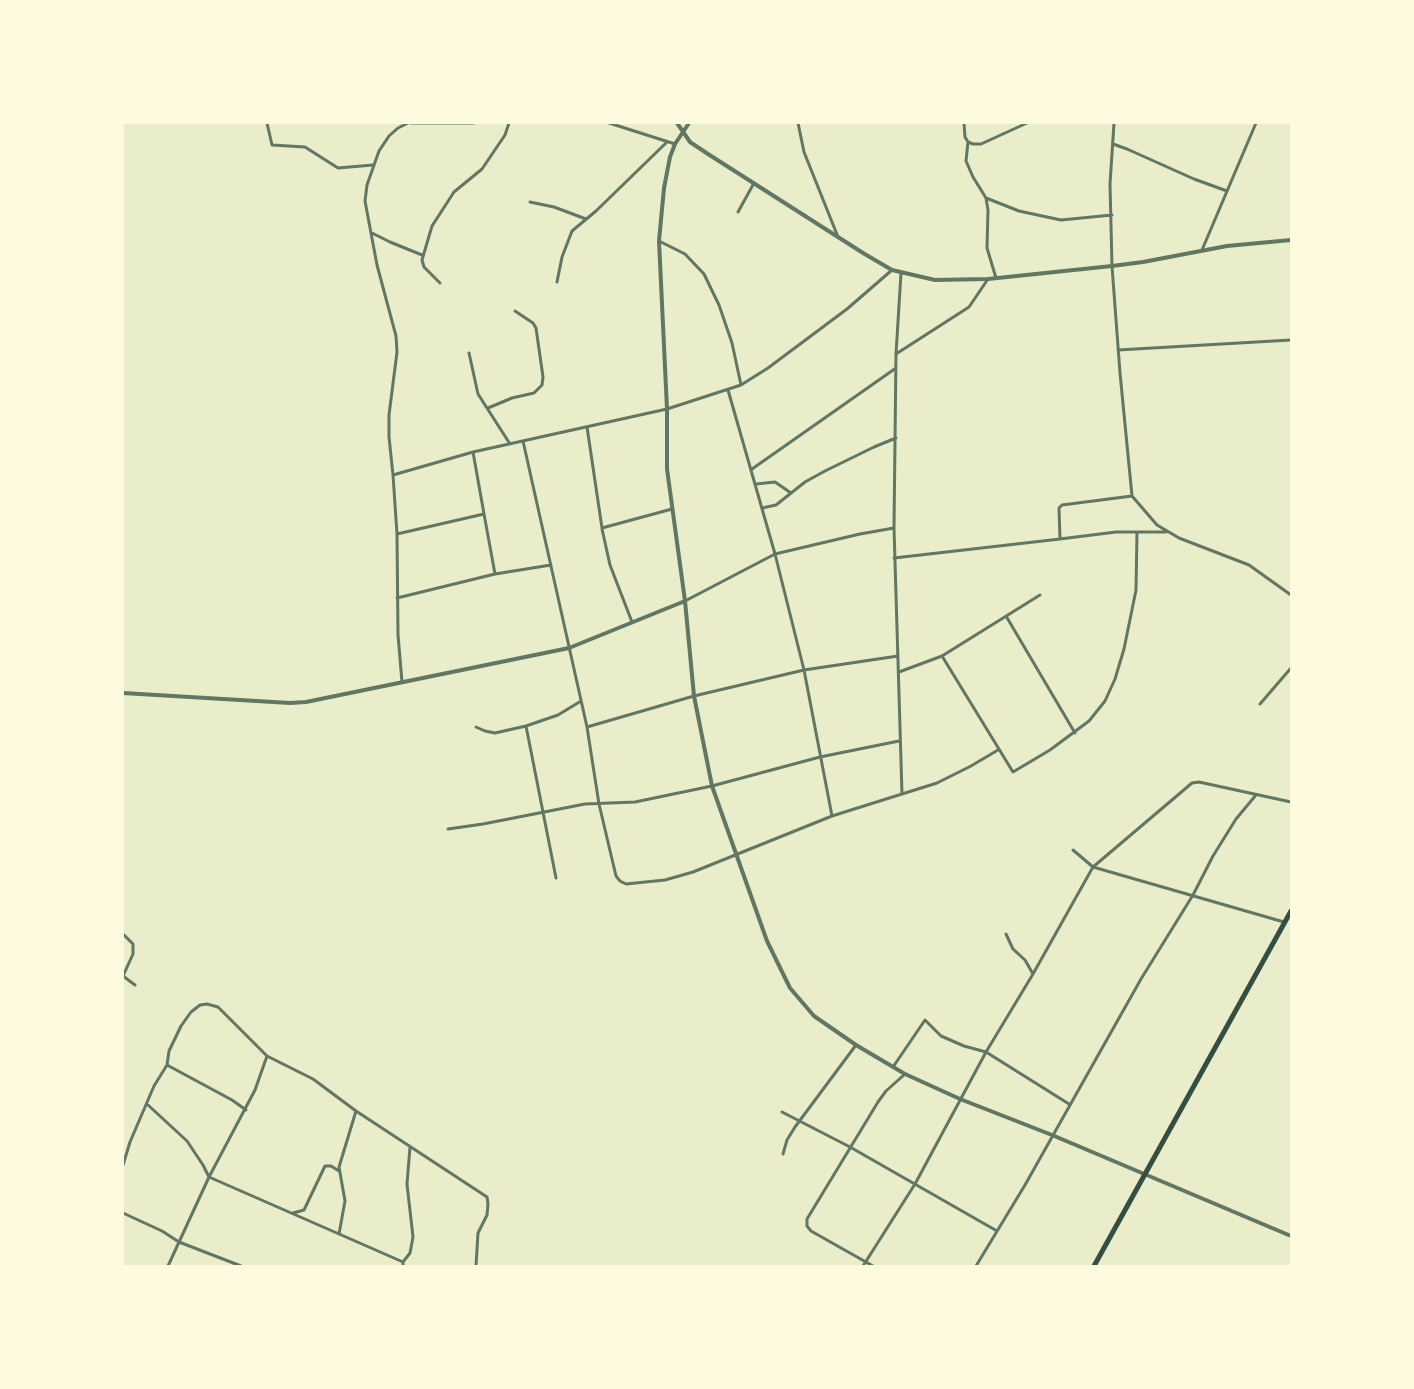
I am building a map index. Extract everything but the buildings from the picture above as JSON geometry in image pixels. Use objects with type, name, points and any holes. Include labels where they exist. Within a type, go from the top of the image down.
[{"type":"highway","points":[[1094,1266],[1291,911]]},
{"type":"street","points":[[267,123],[272,145],[305,147],[338,168],[373,165]]},
{"type":"street","points":[[402,682],[397,598],[397,534],[389,437],[389,416],[397,352],[396,336],[377,265],[365,201],[373,165],[379,151],[389,136],[398,128],[410,123],[474,123]]},
{"type":"street","points":[[440,283],[424,267],[422,255],[432,226],[454,192],[482,169],[501,141],[509,123]]},
{"type":"street","points":[[609,123],[675,144]]},
{"type":"street","points":[[676,123],[690,142],[892,270],[935,280],[988,279],[1112,266],[1227,246],[1291,240]]},
{"type":"street","points":[[689,123],[675,144],[670,157],[664,188],[659,241],[667,409],[667,470],[686,601],[694,696],[712,786],[767,941],[790,988],[814,1016],[856,1045],[905,1074],[1291,1236]]},
{"type":"street","points":[[798,123],[804,152],[838,237]]},
{"type":"street","points":[[964,123],[965,137],[968,142],[966,161],[972,177],[986,198],[987,248],[996,278]]},
{"type":"street","points":[[968,142],[981,144],[1027,123]]},
{"type":"street","points":[[1114,123],[1110,184],[1112,266],[1128,474],[1132,496],[1157,525],[1179,538],[1250,565],[1291,595]]},
{"type":"street","points":[[1202,250],[1256,123]]},
{"type":"street","points":[[557,282],[569,234],[667,142]]},
{"type":"street","points":[[1113,144],[1185,176],[1227,191]]},
{"type":"street","points":[[738,212],[754,183]]},
{"type":"street","points":[[986,198],[1019,211],[1061,220],[1112,215]]},
{"type":"street","points":[[530,202],[554,207],[586,219]]},
{"type":"street","points":[[371,232],[402,248],[422,255]]},
{"type":"street","points":[[659,241],[685,254],[704,274],[729,333],[741,385]]},
{"type":"street","points":[[393,475],[473,452],[667,409],[741,385],[768,368],[847,309],[892,270]]},
{"type":"street","points":[[900,273],[896,354],[894,558],[902,794]]},
{"type":"street","points":[[896,354],[969,307],[988,279]]},
{"type":"street","points":[[488,408],[512,398],[534,393],[542,385],[543,377],[536,328],[515,311]]},
{"type":"street","points":[[1118,350],[1291,340]]},
{"type":"street","points":[[469,353],[478,394],[510,444]]},
{"type":"street","points":[[752,469],[896,368]]},
{"type":"street","points":[[728,389],[775,554],[804,670],[832,816]]},
{"type":"street","points":[[587,427],[602,528],[610,565],[632,624]]},
{"type":"street","points":[[762,508],[776,505],[805,482],[896,438]]},
{"type":"street","points":[[523,441],[587,727],[599,804],[616,876],[620,881],[626,884],[665,880],[703,869],[832,816],[937,783],[998,750]]},
{"type":"street","points":[[473,452],[495,574]]},
{"type":"street","points":[[756,484],[775,482],[791,493]]},
{"type":"street","points":[[1059,539],[1059,508],[1062,505],[1132,496]]},
{"type":"street","points":[[602,528],[672,508]]},
{"type":"street","points":[[397,534],[484,514]]},
{"type":"street","points":[[123,693],[306,702],[569,648],[686,601],[775,554],[894,528]]},
{"type":"street","points":[[894,558],[1059,539],[1168,531]]},
{"type":"street","points":[[942,656],[1013,772],[1050,750],[1089,721],[1105,701],[1115,679],[1124,650],[1136,590],[1137,532]]},
{"type":"street","points":[[397,598],[495,574],[551,565]]},
{"type":"street","points":[[899,672],[942,656],[1040,595]]},
{"type":"street","points":[[1006,615],[1075,733]]},
{"type":"street","points":[[587,727],[694,696],[804,670],[898,656]]},
{"type":"street","points":[[1260,704],[1291,668]]},
{"type":"street","points":[[476,727],[495,733],[526,726],[558,715],[581,701]]},
{"type":"street","points":[[526,726],[556,878]]},
{"type":"street","points":[[448,829],[585,804],[635,802],[712,786],[820,757],[900,741]]},
{"type":"street","points":[[863,1266],[915,1184],[986,1052],[1033,974],[1092,867],[1192,783],[1199,782],[1291,802]]},
{"type":"street","points":[[976,1266],[1141,979],[1193,895],[1213,856],[1236,819],[1256,795]]},
{"type":"street","points":[[1073,850],[1092,867],[1284,922]]},
{"type":"street","points":[[1006,933],[1013,949],[1033,974]]},
{"type":"street","points":[[123,934],[133,944],[133,954],[123,976],[135,985]]},
{"type":"street","points":[[123,1165],[130,1142],[154,1086],[167,1065],[169,1051],[181,1026],[191,1012],[200,1005],[218,1007],[267,1056],[313,1079],[356,1111],[487,1197],[487,1215],[478,1233],[476,1266]]},
{"type":"street","points":[[893,1067],[925,1020],[948,1040],[986,1052],[1069,1104]]},
{"type":"street","points":[[783,1154],[790,1134],[856,1045]]},
{"type":"street","points":[[168,1266],[209,1177],[246,1110],[267,1056]]},
{"type":"street","points":[[167,1065],[246,1110]]},
{"type":"street","points":[[873,1266],[811,1231],[807,1226],[807,1219],[886,1091],[905,1074]]},
{"type":"street","points":[[147,1105],[187,1142],[209,1177],[339,1233],[403,1264],[410,1253],[413,1237],[407,1184],[410,1147]]},
{"type":"street","points":[[339,1233],[345,1201],[339,1171],[356,1111]]},
{"type":"street","points":[[782,1112],[850,1147],[998,1231]]},
{"type":"street","points":[[292,1214],[304,1210],[325,1166],[331,1166],[339,1171]]},
{"type":"street","points":[[123,1213],[162,1231],[179,1242],[241,1266]]}]
